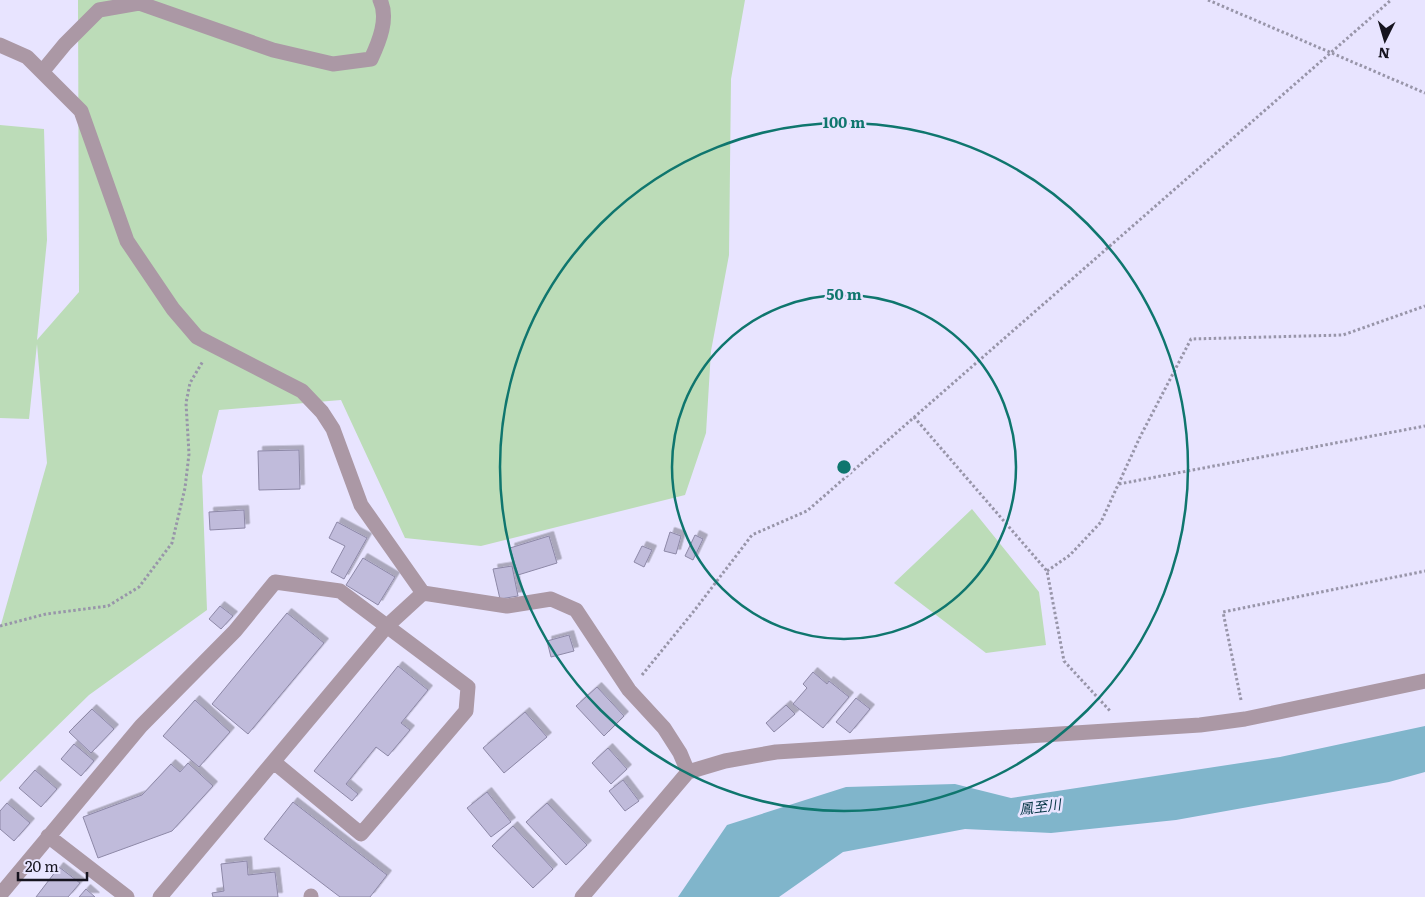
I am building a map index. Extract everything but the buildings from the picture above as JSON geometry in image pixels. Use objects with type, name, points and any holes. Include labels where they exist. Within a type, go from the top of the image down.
[{"type":"street","points":[[42,72],[65,44],[99,10],[139,4],[273,50],[333,64],[371,59],[382,36],[383,5],[380,0]]},
{"type":"street","points":[[0,45],[27,57],[81,111],[127,241],[173,309],[197,337],[302,392],[322,412],[333,429],[361,504],[423,593],[507,606],[551,599],[576,610],[629,690],[664,728],[680,753],[688,772]]},
{"type":"street","points":[[0,895],[141,726],[235,630],[275,582],[340,591],[468,687],[466,711],[362,834],[274,763]]},
{"type":"street","points":[[160,897],[387,626],[423,593]]},
{"type":"street","points":[[582,897],[688,772],[725,761],[776,752],[1200,725],[1245,719],[1425,681]]},
{"type":"street","points":[[48,836],[127,897]]},
{"type":"path","points":[[1208,0],[1425,93]]},
{"type":"path","points":[[629,690],[694,611],[752,535],[807,511],[1391,0]]},
{"type":"path","points":[[1047,572],[1070,556],[1101,522],[1140,437],[1191,339],[1343,335],[1425,306]]},
{"type":"path","points":[[0,626],[46,614],[108,606],[139,587],[172,543],[185,488],[189,454],[186,404],[190,383],[212,345]]},
{"type":"path","points":[[914,417],[1047,572],[1064,661],[1127,729]]},
{"type":"path","points":[[1119,484],[1425,426]]},
{"type":"path","points":[[1245,719],[1222,612],[1425,571]]},
{"type":"green space","points":[[78,0],[745,0],[731,79],[729,255],[711,351],[706,433],[685,495],[481,546],[405,538],[341,400],[219,410],[202,476],[207,610],[89,695],[0,782],[0,628],[47,463],[37,344],[29,419],[0,418],[0,125],[44,129],[47,240],[37,340],[79,292]]},
{"type":"green space","points":[[972,509],[1039,592],[1046,645],[986,653],[894,583]]},
{"type":"water","name":"鳳至川","points":[[1425,726],[1425,772],[1389,782],[1176,820],[1051,833],[965,829],[843,852],[779,897],[678,897],[727,825],[846,787],[955,784],[1011,798],[1280,757]]}]
